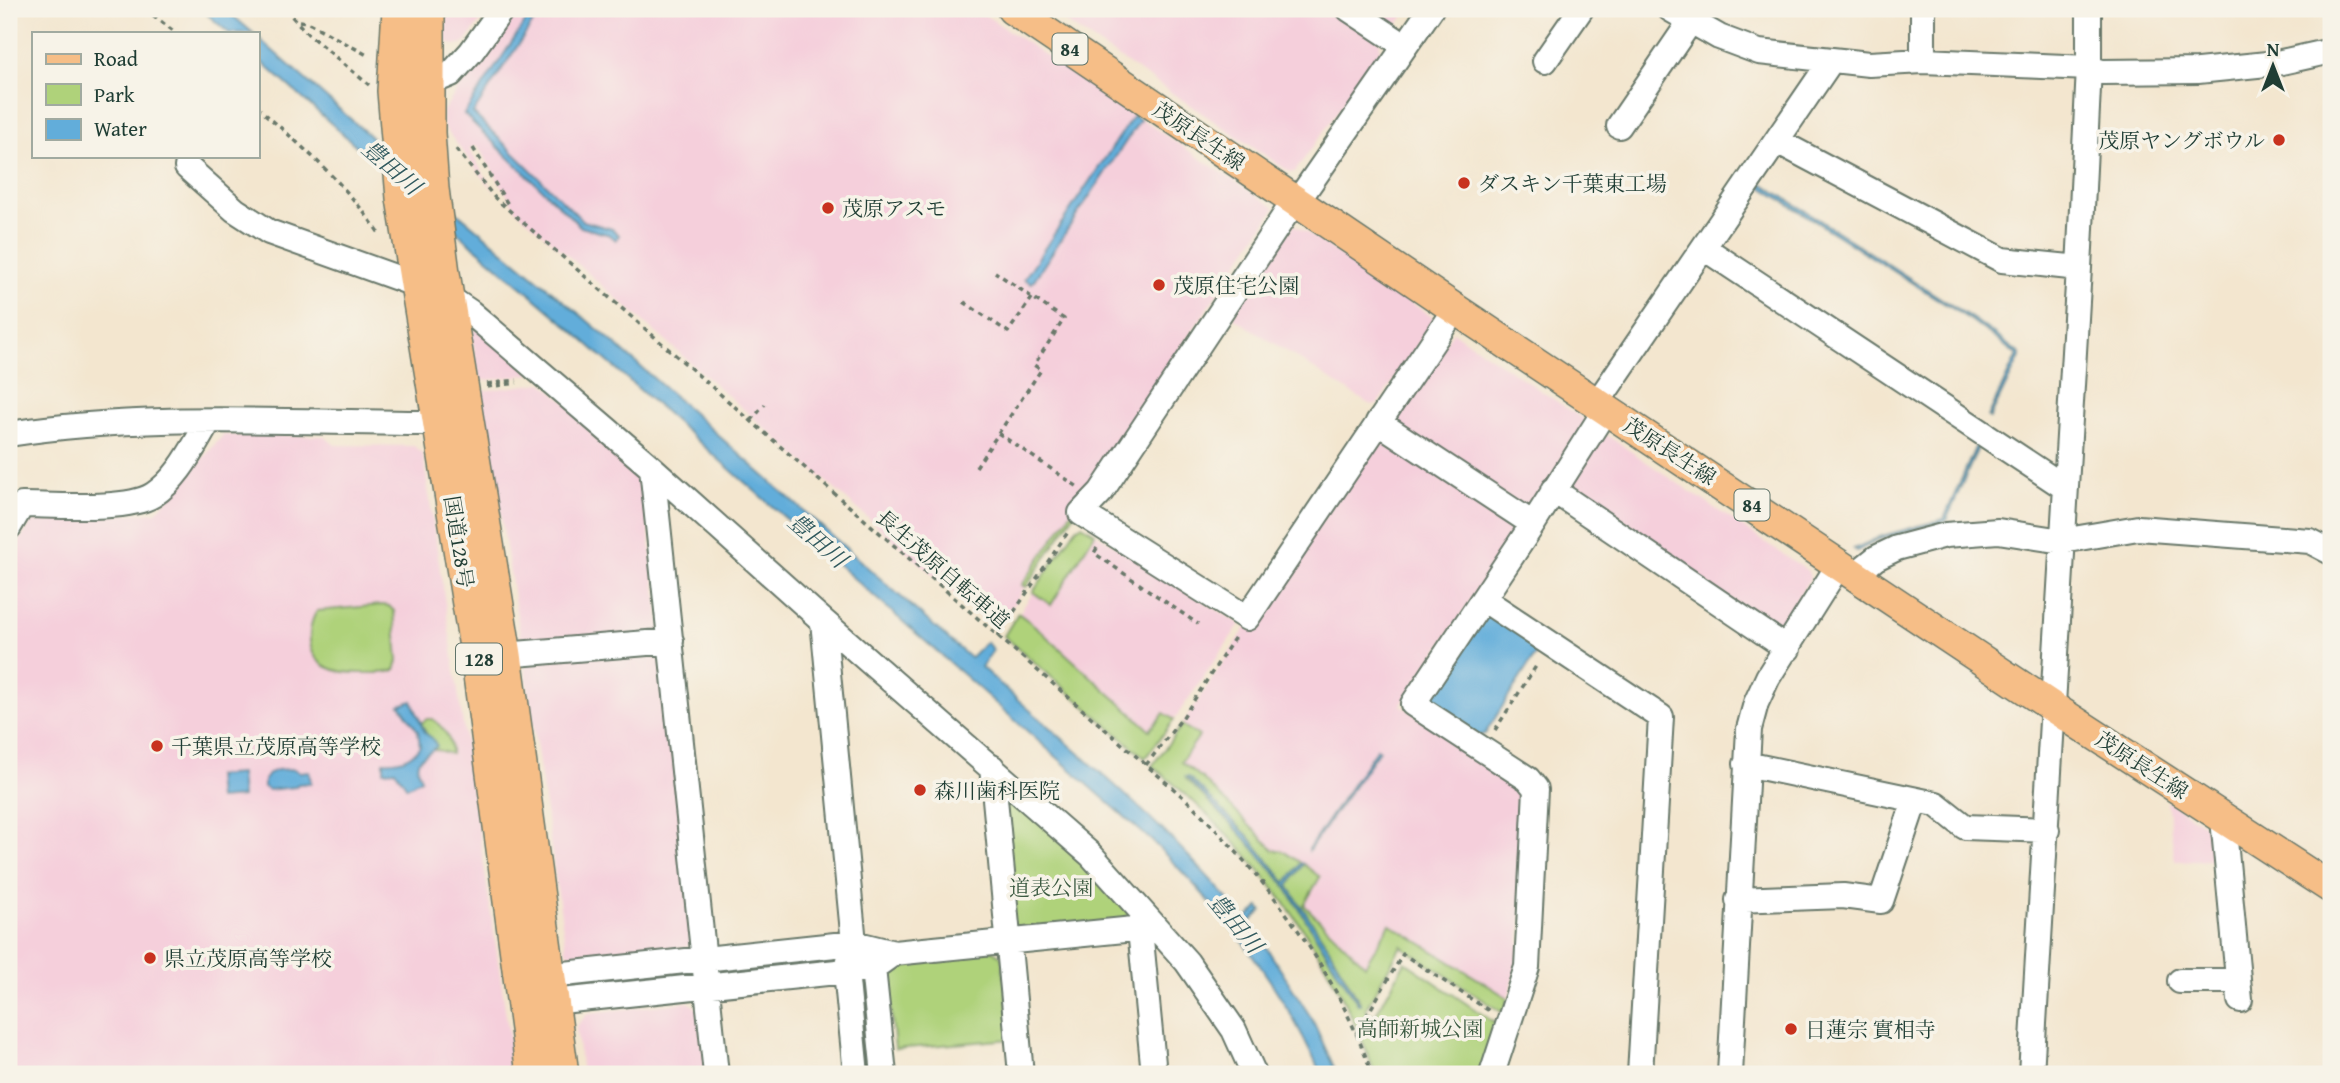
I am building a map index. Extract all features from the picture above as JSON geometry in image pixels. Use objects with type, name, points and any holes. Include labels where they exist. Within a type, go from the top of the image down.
[{"type":"highway","name":"国道128号","points":[[400,9],[406,92],[404,198],[400,245],[435,284]]},
{"type":"highway","name":"国道128号","points":[[406,92],[427,9]]},
{"type":"highway","name":"国道128号","points":[[406,92],[441,140],[431,189],[435,284],[466,404],[504,655],[542,989],[534,1074]]},
{"type":"highway","name":"国道128号","points":[[466,404],[478,653],[542,989],[561,1074]]},
{"type":"main road","name":"茂原長生線","points":[[1012,9],[1455,309],[2054,708],[2331,888]]},
{"type":"street","points":[[406,92],[451,74],[471,52],[502,9]]},
{"type":"street","points":[[1349,9],[1405,46]]},
{"type":"street","points":[[1431,9],[1278,226],[1101,492],[1081,513],[1247,618],[1455,309]]},
{"type":"street","points":[[1545,61],[1580,9]]},
{"type":"street","points":[[1923,9],[1923,61]]},
{"type":"street","points":[[2031,1074],[2079,268],[2089,68],[2089,9]]},
{"type":"street","points":[[1619,126],[1680,15],[1719,37],[1759,52],[1869,64],[1923,61],[2089,68],[2102,72],[2198,71],[2277,64],[2331,51]]},
{"type":"street","points":[[1492,1074],[1527,967],[1536,789],[1528,779],[1413,704],[1533,524],[1601,406],[1831,61]]},
{"type":"street","points":[[1777,141],[2002,260],[2079,268]]},
{"type":"street","points":[[187,167],[234,210],[269,232],[435,284],[470,312],[652,468],[1091,855],[1147,928],[1187,962],[1234,1030],[1254,1074]]},
{"type":"street","points":[[1704,248],[2064,487]]},
{"type":"street","points":[[9,434],[95,424],[209,421],[466,404]]},
{"type":"street","points":[[9,527],[22,505],[121,505],[152,496],[180,469],[209,421]]},
{"type":"street","points":[[1378,422],[1533,524]]},
{"type":"street","points":[[652,468],[716,1074]]},
{"type":"street","points":[[1553,490],[1787,649]]},
{"type":"street","points":[[1730,1074],[1749,729],[1756,703],[1768,677],[1848,569],[1897,548],[1946,535],[1998,531],[2062,541],[2138,528],[2310,541],[2331,552]]},
{"type":"street","points":[[1483,599],[1661,717],[1640,1074]]},
{"type":"street","points":[[823,621],[854,943],[846,971],[856,1074]]},
{"type":"street","points":[[504,655],[671,641]]},
{"type":"street","points":[[1746,764],[1936,804],[1965,827],[2047,830]]},
{"type":"street","points":[[992,767],[1021,1074]]},
{"type":"street","points":[[1738,900],[1843,896],[1881,901],[1915,800]]},
{"type":"street","points":[[2180,981],[2239,991],[2222,819]]},
{"type":"street","points":[[542,989],[704,958],[854,943],[894,953],[1147,928]]},
{"type":"street","points":[[1147,928],[1154,1074]]},
{"type":"street","points":[[854,943],[873,968],[884,1074]]},
{"type":"street","points":[[542,989],[707,987],[873,968],[894,953]]},
{"type":"path","points":[[145,9],[175,32]]},
{"type":"path","points":[[285,9],[341,64],[373,88],[406,92]]},
{"type":"path","points":[[297,20],[307,22],[369,56]]},
{"type":"path","points":[[259,109],[329,170],[365,212],[400,245]]},
{"type":"path","name":"長生茂原自転車道","points":[[441,140],[495,198],[1146,765],[1231,844],[1290,917],[1318,961],[1356,1034],[1372,1074]]},
{"type":"path","points":[[473,148],[511,210]]},
{"type":"path","points":[[976,467],[1041,370],[1034,365],[1064,319],[995,272]]},
{"type":"path","points":[[964,302],[1008,332],[1032,298]]},
{"type":"path","points":[[466,404],[519,380]]},
{"type":"path","points":[[466,404],[530,381]]},
{"type":"path","points":[[751,421],[765,404]]},
{"type":"path","points":[[997,637],[1081,513]]},
{"type":"path","points":[[1146,765],[1183,717],[1247,618]]},
{"type":"path","points":[[1483,750],[1550,644]]},
{"type":"path","points":[[1356,1034],[1403,954],[1508,1024]]},
{"type":"shaded area","points":[[447,9],[489,9],[465,43],[455,45],[444,39]]},
{"type":"shaded area","points":[[513,9],[976,9],[1275,208],[1083,493],[1086,496],[996,630],[517,211],[477,145],[469,149],[496,194],[443,126],[443,111]]},
{"type":"shaded area","points":[[1046,9],[1331,9],[1380,41],[1380,51],[1295,172],[1290,172]]},
{"type":"shaded area","points":[[1367,9],[1409,9],[1398,24],[1391,25]]},
{"type":"shaded area","points":[[1294,224],[1435,319],[1377,405],[1369,404],[1234,318],[1238,306]]},
{"type":"shaded area","points":[[480,329],[532,374],[480,381],[471,332]]},
{"type":"shaded area","points":[[1453,332],[1589,423],[1401,705],[1525,789],[1519,962],[1503,1013],[1401,946],[1365,1011],[1338,990],[1284,899],[1245,852],[1201,806],[1152,766]]},
{"type":"shaded area","points":[[543,383],[641,468],[661,633],[522,647],[481,391]]},
{"type":"shaded area","points":[[1599,430],[1808,571],[1810,578],[1779,628],[1772,628],[1568,490]]},
{"type":"shaded area","points":[[223,435],[324,436],[335,445],[414,446],[423,454],[514,1069],[440,1074],[9,1074],[9,556],[32,522],[156,512]]},
{"type":"shaded area","points":[[1082,525],[1240,624],[1145,758],[1004,636],[1077,527]]},
{"type":"shaded area","points":[[664,648],[694,936],[687,947],[576,959],[566,950],[525,667],[533,660]]},
{"type":"shaded area","points":[[2167,801],[2217,833],[2220,860],[2175,861]]},
{"type":"shaded area","points":[[689,1002],[701,1012],[708,1074],[582,1074],[576,1027],[588,1013]]},
{"type":"green space","points":[[1073,510],[1075,513],[1026,587],[1022,585]]},
{"type":"green space","points":[[1082,525],[1095,533],[1051,605],[1033,592],[1077,527]]},
{"type":"green space","points":[[389,606],[394,611],[398,661],[395,670],[381,673],[345,672],[326,667],[319,661],[310,644],[311,626],[317,611]]},
{"type":"green space","points":[[1018,613],[1150,730],[1164,713],[1174,720],[1145,758],[1004,636]]},
{"type":"green space","points":[[432,719],[444,730],[449,739],[451,754],[434,749],[421,723]]},
{"type":"green space","name":"高師新城公園","points":[[1182,725],[1199,736],[1181,762],[1202,778],[1274,850],[1283,851],[1301,863],[1286,883],[1248,836],[1189,778],[1186,779],[1245,838],[1284,884],[1358,1004],[1360,1002],[1327,945],[1288,886],[1303,864],[1320,877],[1304,905],[1365,965],[1390,924],[1508,998],[1503,1013],[1401,946],[1365,1010],[1375,1016],[1405,962],[1495,1023],[1497,1030],[1482,1074],[1375,1074],[1336,985],[1286,904],[1224,831],[1152,766]]},
{"type":"green space","name":"道表公園","points":[[1009,791],[1133,913],[1128,923],[1025,933],[1012,924],[1001,795]]},
{"type":"green space","points":[[993,950],[1002,957],[1011,1039],[895,1049],[887,972],[897,959]]},
{"type":"water","points":[[201,9],[225,9],[252,32],[228,32]]},
{"type":"water","points":[[534,9],[542,9],[473,113],[583,221],[612,229],[619,235],[616,240],[610,235],[581,227],[464,114]]},
{"type":"water","name":"豊田川","points":[[259,39],[453,209],[607,337],[970,658],[986,642],[993,650],[981,667],[1152,820],[1216,885],[1245,920],[1259,907],[1262,911],[1248,924],[1312,1019],[1337,1074],[1321,1074],[1287,1008],[1248,949],[1203,895],[1152,841],[557,317],[259,60]]},
{"type":"water","points":[[1134,115],[1140,120],[1032,283],[1024,279]]},
{"type":"water","points":[[1759,181],[1976,321],[2020,354],[1990,418],[1988,417],[2017,355],[1972,321],[1757,184]]},
{"type":"water","points":[[1978,441],[1980,443],[1946,521],[1877,540],[1857,551],[1854,549],[1882,536],[1944,519]]},
{"type":"water","points":[[1492,614],[1538,650],[1485,734],[1478,736],[1426,701],[1483,616]]},
{"type":"water","points":[[412,701],[425,733],[437,746],[418,762],[421,779],[407,787],[395,770],[384,771],[384,761],[404,758],[413,754],[420,746],[418,731],[400,705]]},
{"type":"water","points":[[1377,748],[1379,750],[1309,850],[1309,848]]},
{"type":"water","points":[[294,769],[299,772],[309,771],[311,783],[268,790],[264,787],[264,780],[269,773]]},
{"type":"water","points":[[240,774],[242,797],[218,799],[216,776]]},
{"type":"water","points":[[1186,777],[1248,836],[1286,883],[1301,863],[1303,864],[1288,886],[1327,945],[1360,1004],[1284,884],[1245,838]]},
{"type":"place","name":"茂原ヤングボウル","points":[[2279,140]]},
{"type":"place","name":"ダスキン千葉東工場","points":[[1464,183]]},
{"type":"place","name":"茂原アスモ","points":[[828,208]]},
{"type":"place","name":"茂原住宅公園","points":[[1159,285]]},
{"type":"place","name":"千葉県立茂原高等学校","points":[[157,746]]},
{"type":"place","name":"森川歯科医院","points":[[920,790]]},
{"type":"place","name":"県立茂原高等学校","points":[[150,958]]},
{"type":"place","name":"日蓮宗 實相寺","points":[[1791,1029]]}]
